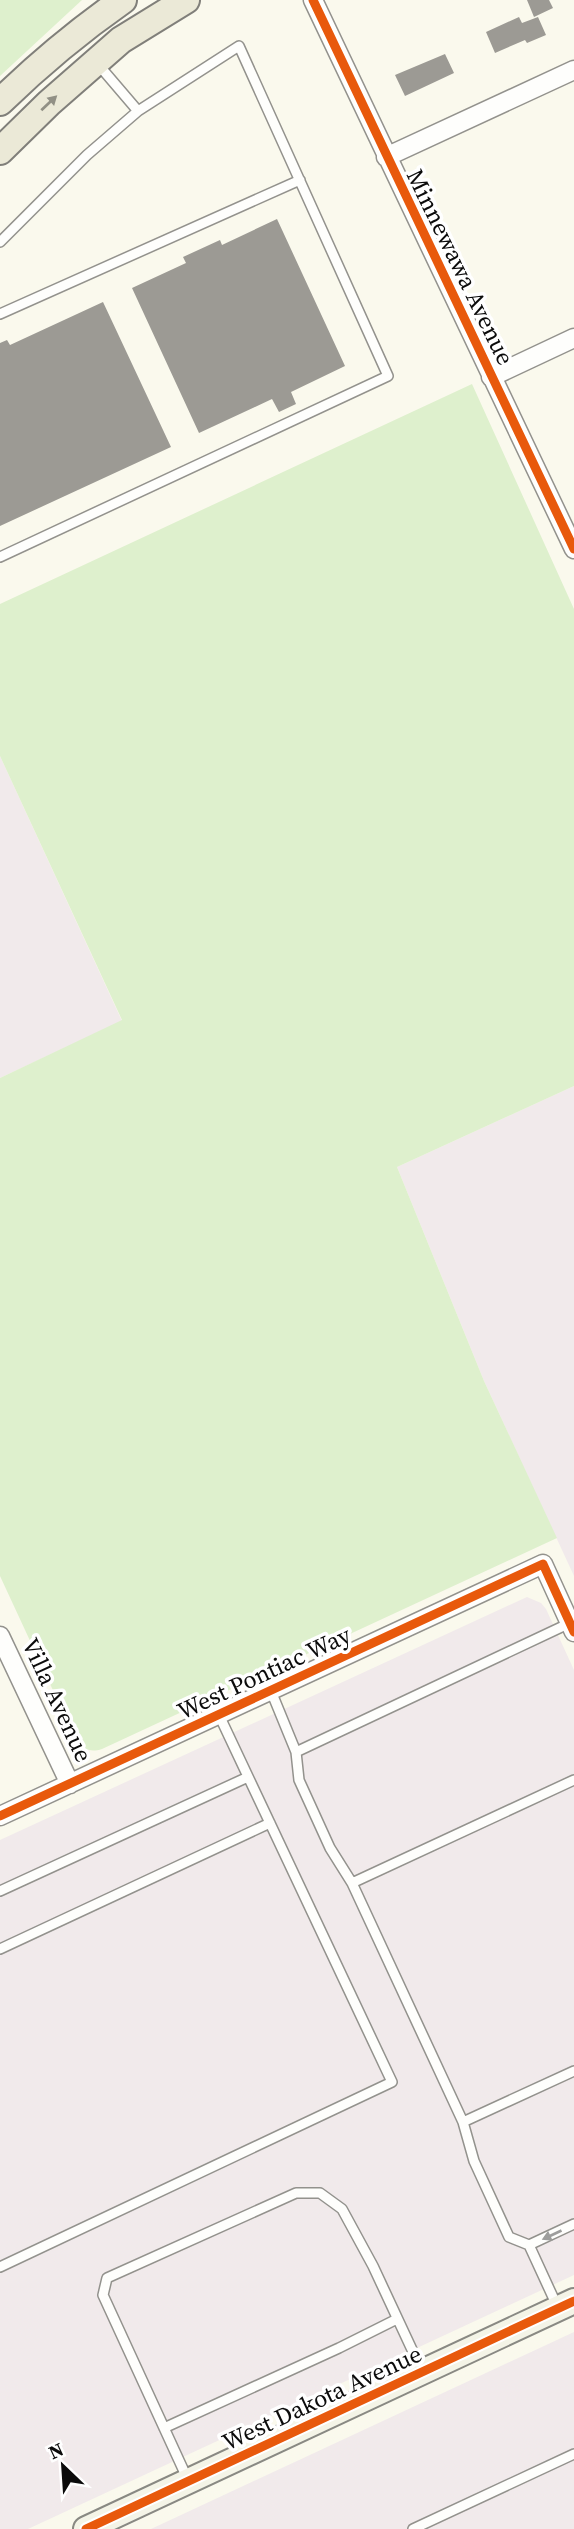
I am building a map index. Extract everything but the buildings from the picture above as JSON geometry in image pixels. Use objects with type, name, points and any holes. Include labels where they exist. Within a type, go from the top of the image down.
[{"type":"main road","points":[[0,102],[97,18],[123,0]]},
{"type":"main road","points":[[0,151],[49,103],[121,40],[186,0]]},
{"type":"street","name":"Minnewawa Avenue","points":[[313,0],[574,550]]},
{"type":"street","points":[[386,157],[574,70]]},
{"type":"street","points":[[491,377],[574,338]]},
{"type":"street","name":"West Pontiac Way","points":[[0,1816],[543,1564],[572,1628]]},
{"type":"street","name":"Villa Avenue","points":[[0,1636],[69,1784]]},
{"type":"street","name":"West Dakota Avenue","points":[[86,2529],[566,2305]]},
{"type":"lane","points":[[0,242],[87,155],[138,111],[239,46],[388,376],[0,557]]},
{"type":"lane","points":[[96,62],[138,111]]},
{"type":"lane","points":[[0,314],[300,180]]},
{"type":"lane","points":[[296,1752],[572,1628]]},
{"type":"lane","points":[[271,1691],[296,1752],[299,1780],[330,1848],[352,1883],[463,2122],[474,2161],[509,2237],[529,2245],[566,2305]]},
{"type":"lane","points":[[0,2267],[392,2082],[219,1715]]},
{"type":"lane","points":[[0,1891],[248,1777]]},
{"type":"lane","points":[[352,1883],[574,1780]]},
{"type":"lane","points":[[0,1949],[270,1823]]},
{"type":"lane","points":[[463,2122],[574,2071]]},
{"type":"lane","points":[[189,2481],[103,2295],[107,2278],[296,2193],[320,2193],[342,2208],[422,2373]]},
{"type":"lane","points":[[529,2245],[574,2224]]},
{"type":"lane","points":[[164,2428],[397,2319]]},
{"type":"lane","points":[[413,2529],[574,2454]]},
{"type":"shaded area","points":[[0,756],[122,1021],[0,1078]]},
{"type":"shaded area","points":[[574,1086],[574,1576],[484,1381],[397,1167]]},
{"type":"shaded area","points":[[527,1597],[541,1603],[546,1609],[574,1670],[574,2275],[28,2529],[0,2529],[0,1840]]},
{"type":"shaded area","points":[[574,2332],[574,2529],[151,2529]]},
{"type":"green space","points":[[0,0],[82,0],[0,76]]},
{"type":"green space","points":[[472,384],[574,609],[574,1086],[397,1167],[484,1381],[557,1538],[102,1749],[90,1750],[76,1740],[0,1576],[0,1078],[122,1020],[0,756],[0,604]]},
{"type":"cycle path","points":[[313,0],[574,549]]},
{"type":"cycle path","points":[[0,1816],[543,1564],[574,1632]]},
{"type":"cycle path","points":[[86,2529],[574,2301]]}]
